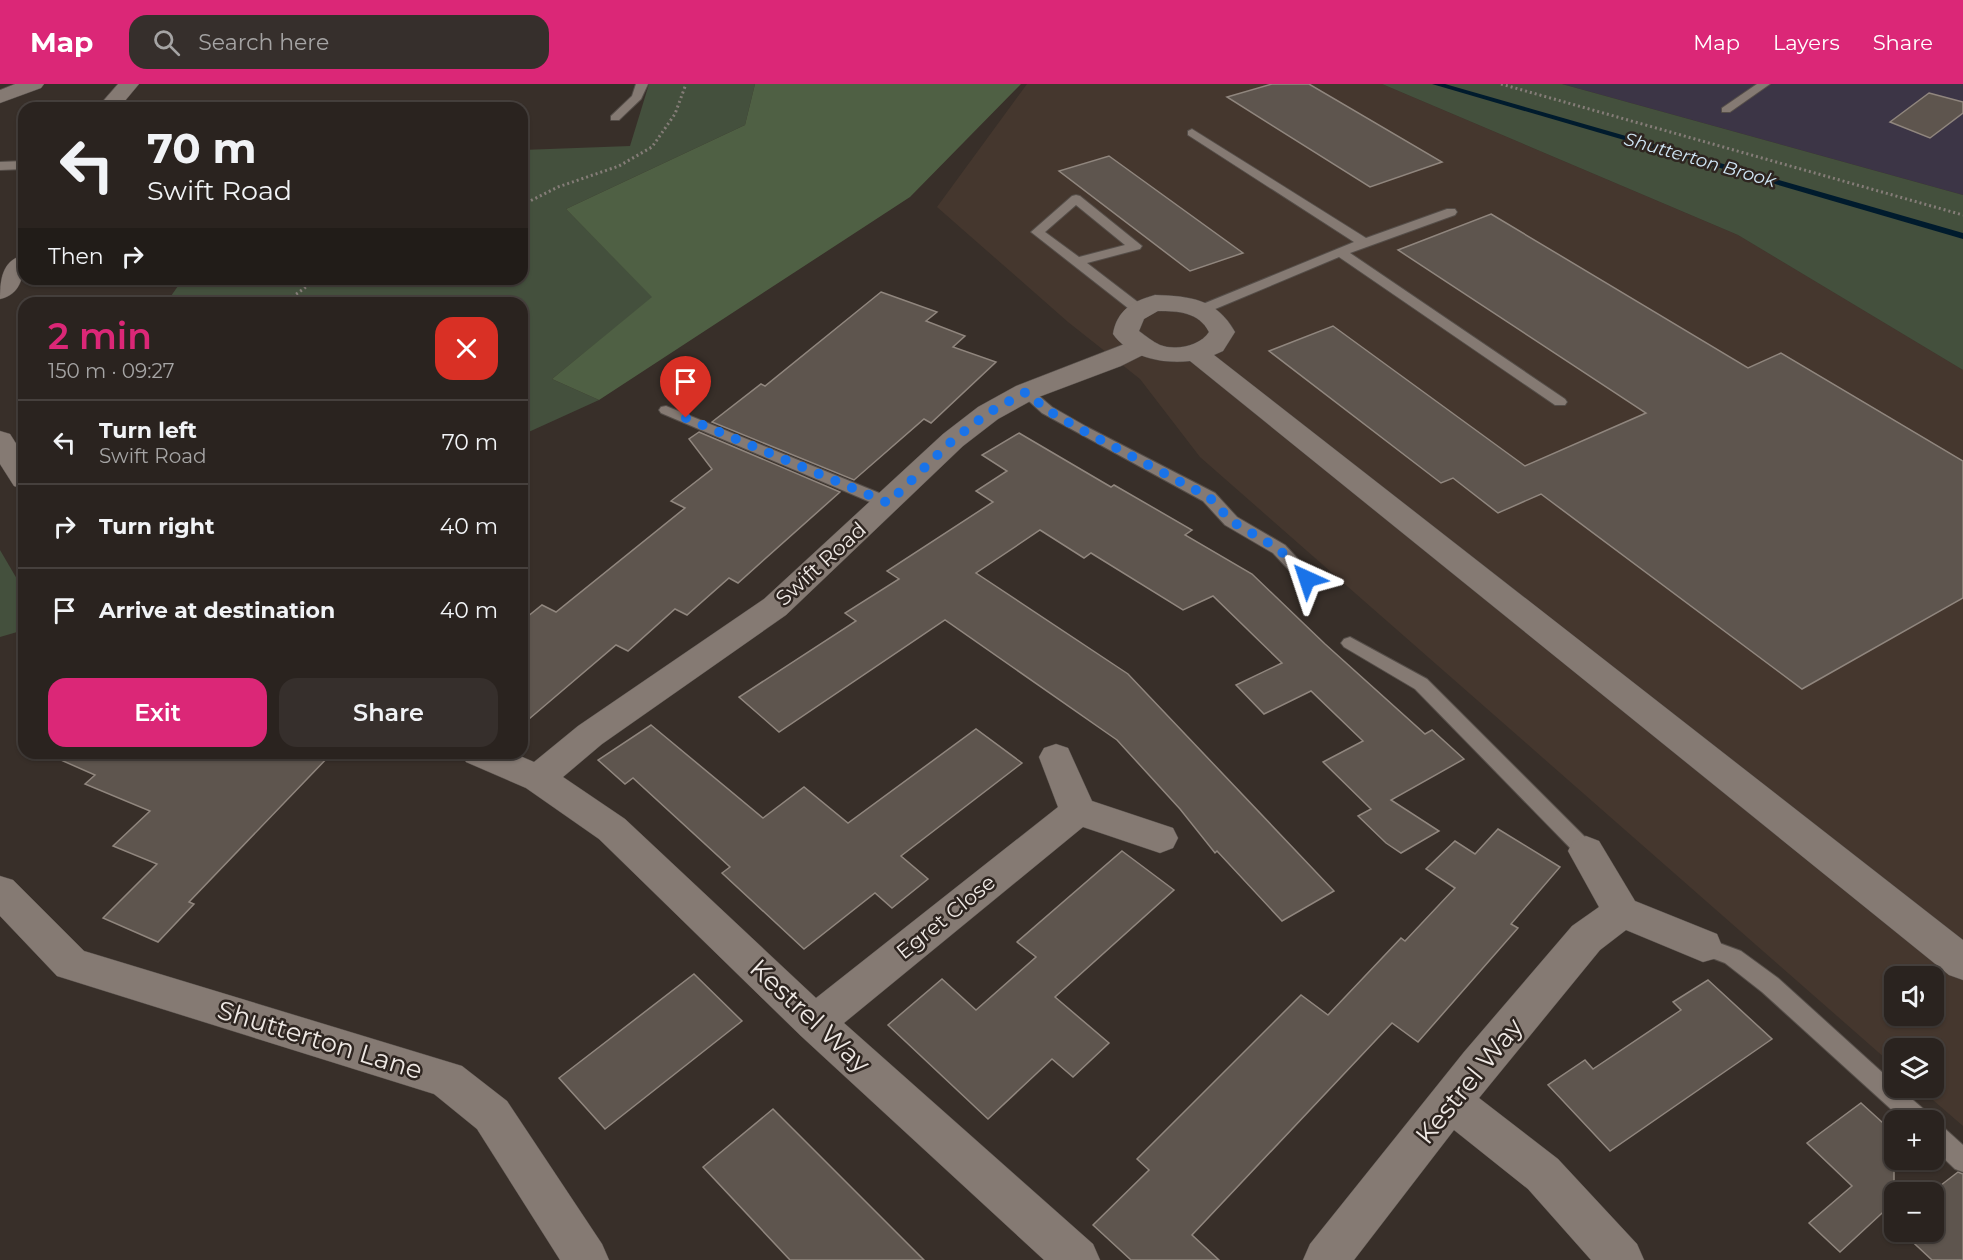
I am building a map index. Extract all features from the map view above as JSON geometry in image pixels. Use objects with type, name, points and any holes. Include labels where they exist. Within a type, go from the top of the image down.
[{"type":"street","points":[[0,97],[34,84]]},
{"type":"street","points":[[113,102],[129,84]]},
{"type":"street","points":[[0,292],[18,269]]},
{"type":"street","points":[[1155,303],[1179,303],[1203,309],[1217,320],[1222,332],[1214,345],[1196,353],[1175,356],[1153,352],[1140,346],[1126,334],[1127,321],[1138,309],[1155,303]]},
{"type":"street","name":"Swift Road","points":[[538,778],[590,735],[775,607],[953,440],[988,413],[1026,392],[1113,360],[1140,346]]},
{"type":"street","points":[[1196,353],[1963,963]]},
{"type":"street","points":[[0,440],[18,470]]},
{"type":"street","points":[[1056,757],[1078,811],[1160,838]]},
{"type":"street","name":"Kestrel Way","points":[[492,759],[538,778],[612,829],[815,1023],[1077,1260]]},
{"type":"street","name":"Egret Close","points":[[815,1023],[1078,811]]},
{"type":"street","points":[[1586,851],[1622,912],[1703,946]]},
{"type":"street","name":"Shutterton Lane","points":[[0,891],[71,964],[447,1079],[492,1115],[586,1260]]},
{"type":"street","name":"Kestrel Way","points":[[1326,1260],[1479,1065],[1586,938],[1622,912]]},
{"type":"street","points":[[1452,1102],[1543,1174],[1621,1260]]},
{"type":"lane","points":[[615,118],[637,97],[642,84]]},
{"type":"lane","points":[[1726,110],[1764,84]]},
{"type":"lane","points":[[1192,133],[1364,243]]},
{"type":"lane","points":[[0,166],[18,165]]},
{"type":"lane","points":[[1077,262],[1136,246],[1076,199],[1037,232],[1138,309]]},
{"type":"lane","points":[[1203,309],[1340,252],[1451,212]]},
{"type":"lane","points":[[1340,252],[1560,402]]},
{"type":"lane","points":[[1026,392],[1047,410],[1209,497],[1231,521],[1279,549],[1307,579]]},
{"type":"lane","points":[[666,410],[888,503]]},
{"type":"lane","points":[[1350,643],[1421,684],[1586,851]]},
{"type":"lane","points":[[1703,946],[1733,957],[1770,984],[1908,1110]]},
{"type":"lane","points":[[1944,1143],[1963,1161]]},
{"type":"path","points":[[528,202],[558,187],[619,166],[652,147],[675,114],[686,84]]},
{"type":"path","points":[[1501,84],[1963,215]]},
{"type":"path","points":[[292,297],[311,285]]},
{"type":"shaded area","points":[[1027,84],[1382,84],[1738,235],[1963,370],[1963,1126],[1931,1098],[1944,1098],[1944,1038],[1884,1038],[1884,1057],[1200,457],[1140,379],[1068,322],[937,207]]},
{"type":"shaded area","points":[[1562,84],[1963,84],[1963,195]]},
{"type":"green space","points":[[649,84],[755,84],[745,125],[566,209],[653,297],[552,379],[599,400],[528,432],[528,297],[170,297],[179,285],[528,285],[528,150],[630,146]]},
{"type":"green space","points":[[755,84],[1021,84],[910,197],[599,400],[552,379],[652,297],[566,209],[745,125]]},
{"type":"green space","points":[[1382,84],[1562,84],[1963,195],[1963,370],[1738,235]]},
{"type":"green space","points":[[0,550],[18,581],[18,632],[0,637]]},
{"type":"building","points":[[1272,84],[1309,84],[1442,162],[1370,187],[1227,97]]},
{"type":"building","points":[[1929,93],[1963,102],[1963,113],[1930,138],[1890,122]]},
{"type":"building","points":[[1109,156],[1243,253],[1190,271],[1059,171]]},
{"type":"building","points":[[1491,214],[1748,368],[1781,353],[1963,461],[1963,598],[1802,689],[1541,494],[1498,513],[1453,478],[1441,483],[1269,351],[1333,326],[1525,466],[1646,413],[1398,250]]},
{"type":"building","points":[[881,292],[937,312],[926,321],[965,336],[953,347],[996,362],[931,423],[924,419],[854,480],[712,422],[761,384],[765,386]]},
{"type":"building","points":[[699,432],[840,492],[738,583],[729,578],[687,615],[675,609],[628,651],[616,645],[528,720],[528,616],[542,605],[556,612],[685,508],[671,501],[712,469],[689,439]]},
{"type":"building","points":[[1019,433],[1111,487],[1114,485],[1192,530],[1185,535],[1252,574],[1325,644],[1425,734],[1432,730],[1464,759],[1391,800],[1439,831],[1401,853],[1386,843],[1358,816],[1371,809],[1323,762],[1363,741],[1311,691],[1264,714],[1236,685],[1282,663],[1213,596],[1183,610],[1091,553],[1084,558],[1040,530],[976,573],[1128,674],[1334,891],[1282,921],[1217,851],[1215,853],[1180,809],[1117,740],[945,620],[779,732],[739,697],[856,621],[845,613],[899,579],[887,571],[993,502],[976,491],[1007,471],[982,455]]},
{"type":"building","points":[[651,725],[763,818],[804,787],[848,823],[976,729],[1022,763],[901,856],[928,879],[892,908],[875,893],[804,949],[722,873],[730,867],[633,778],[625,784],[598,760]]},
{"type":"building","points":[[59,759],[326,759],[189,902],[194,904],[158,942],[103,918],[157,864],[113,846],[150,811],[85,784],[95,775]]},
{"type":"building","points":[[1498,829],[1560,867],[1511,924],[1518,928],[1418,1042],[1392,1023],[1192,1235],[1219,1260],[1131,1260],[1093,1225],[1149,1170],[1137,1159],[1301,995],[1328,1015],[1401,938],[1405,941],[1455,888],[1426,869],[1455,841],[1475,854]]},
{"type":"building","points":[[1122,851],[1174,890],[1055,997],[1109,1043],[1073,1077],[1052,1059],[988,1119],[888,1025],[942,979],[976,1010],[1036,957],[1017,942]]},
{"type":"building","points":[[694,974],[742,1021],[605,1129],[559,1078]]},
{"type":"building","points":[[1708,980],[1772,1039],[1610,1151],[1548,1085],[1585,1060],[1593,1069],[1681,1010],[1673,1002]]},
{"type":"building","points":[[1861,1103],[1884,1124],[1884,1170],[1894,1170],[1894,1182],[1884,1182],[1884,1211],[1840,1252],[1809,1223],[1852,1186],[1807,1143]]},
{"type":"building","points":[[773,1109],[924,1260],[790,1260],[703,1167]]},
{"type":"building","points":[[1958,1172],[1963,1174],[1963,1260],[1932,1260],[1913,1242],[1944,1242],[1944,1183]]},
{"type":"waterway","name":"Shutterton Brook","points":[[1436,84],[1963,236]]},
{"type":"route","points":[[686,418],[888,503],[953,440],[988,413],[1026,392],[1047,410],[1209,497],[1231,521],[1279,549],[1307,579]]}]
